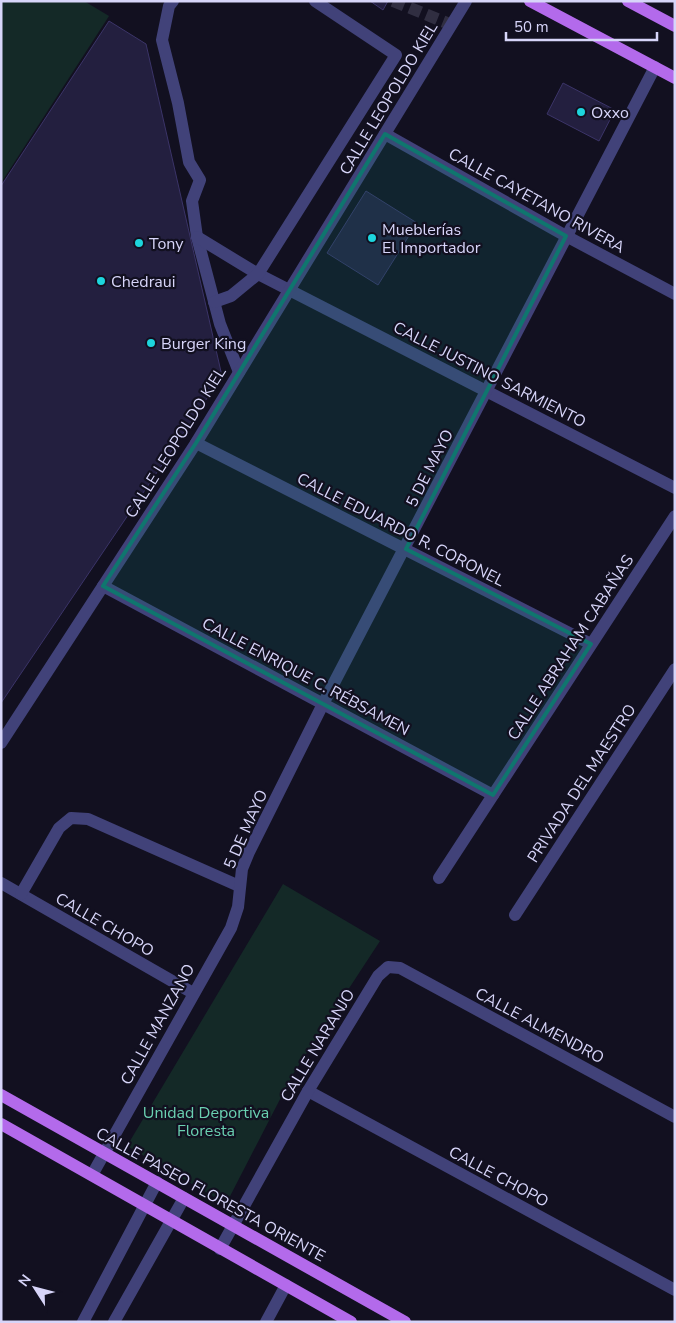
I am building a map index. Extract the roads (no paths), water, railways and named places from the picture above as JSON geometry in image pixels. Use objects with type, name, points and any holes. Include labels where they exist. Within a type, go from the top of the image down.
[{"type":"main road","points":[[530,1],[675,78]]},
{"type":"main road","points":[[628,1],[675,26]]},
{"type":"main road","name":"CALLE PASEO FLORESTA ORIENTE","points":[[1,1095],[405,1322]]},
{"type":"main road","points":[[1,1124],[351,1322]]},
{"type":"street","points":[[214,302],[231,296],[258,274],[396,55],[315,1]]},
{"type":"street","name":"CALLE LEOPOLDO KIEL","points":[[1,743],[196,443],[466,1]]},
{"type":"street","points":[[169,3],[162,40],[178,103],[189,162],[200,180],[192,201],[197,237],[214,302],[239,372]]},
{"type":"street","name":"5 DE MAYO","points":[[239,886],[242,869],[249,852],[323,704],[406,549],[566,236],[655,67]]},
{"type":"street","name":"CALLE CAYETANO RIVERA","points":[[385,134],[566,236],[675,294]]},
{"type":"street","name":"CALLE JUSTINO SARMIENTO","points":[[197,237],[258,274],[675,488]]},
{"type":"street","name":"CALLE EDUARDO R. CORONEL","points":[[196,443],[591,644]]},
{"type":"street","name":"CALLE ABRAHAM CABAÑAS","points":[[439,878],[675,516]]},
{"type":"street","name":"CALLE ENRIQUE C. RÉBSAMEN","points":[[103,586],[493,795]]},
{"type":"street","name":"PRIVADA DEL MAESTRO","points":[[515,914],[675,669]]},
{"type":"street","points":[[21,894],[59,828],[71,818],[88,819],[239,886]]},
{"type":"street","name":"CALLE CHOPO","points":[[1,883],[193,993]]},
{"type":"street","name":"CALLE MANZANO","points":[[92,1175],[236,916],[239,886]]},
{"type":"street","name":"CALLE NARANJO","points":[[220,1248],[308,1091],[378,976],[388,967]]},
{"type":"street","name":"CALLE ALMENDRO","points":[[388,967],[400,968],[675,1117]]},
{"type":"street","name":"CALLE CHOPO","points":[[308,1091],[675,1290]]},
{"type":"street","points":[[83,1322],[157,1182]]},
{"type":"street","points":[[114,1322],[184,1198]]},
{"type":"street","points":[[266,1322],[286,1285]]},
{"type":"tunnel","points":[[393,1],[452,25]]},
{"type":"place","name":"Oxxo","points":[[581,112]]},
{"type":"place","name":"Mueblerías El Importador","points":[[372,238]]},
{"type":"place","name":"Tony","points":[[139,243]]},
{"type":"place","name":"Chedraui","points":[[101,281]]},
{"type":"place","name":"Burger King","points":[[151,343]]},
{"type":"park label","name":"Unidad Deportiva Floresta","points":[[206,1121]]}]
